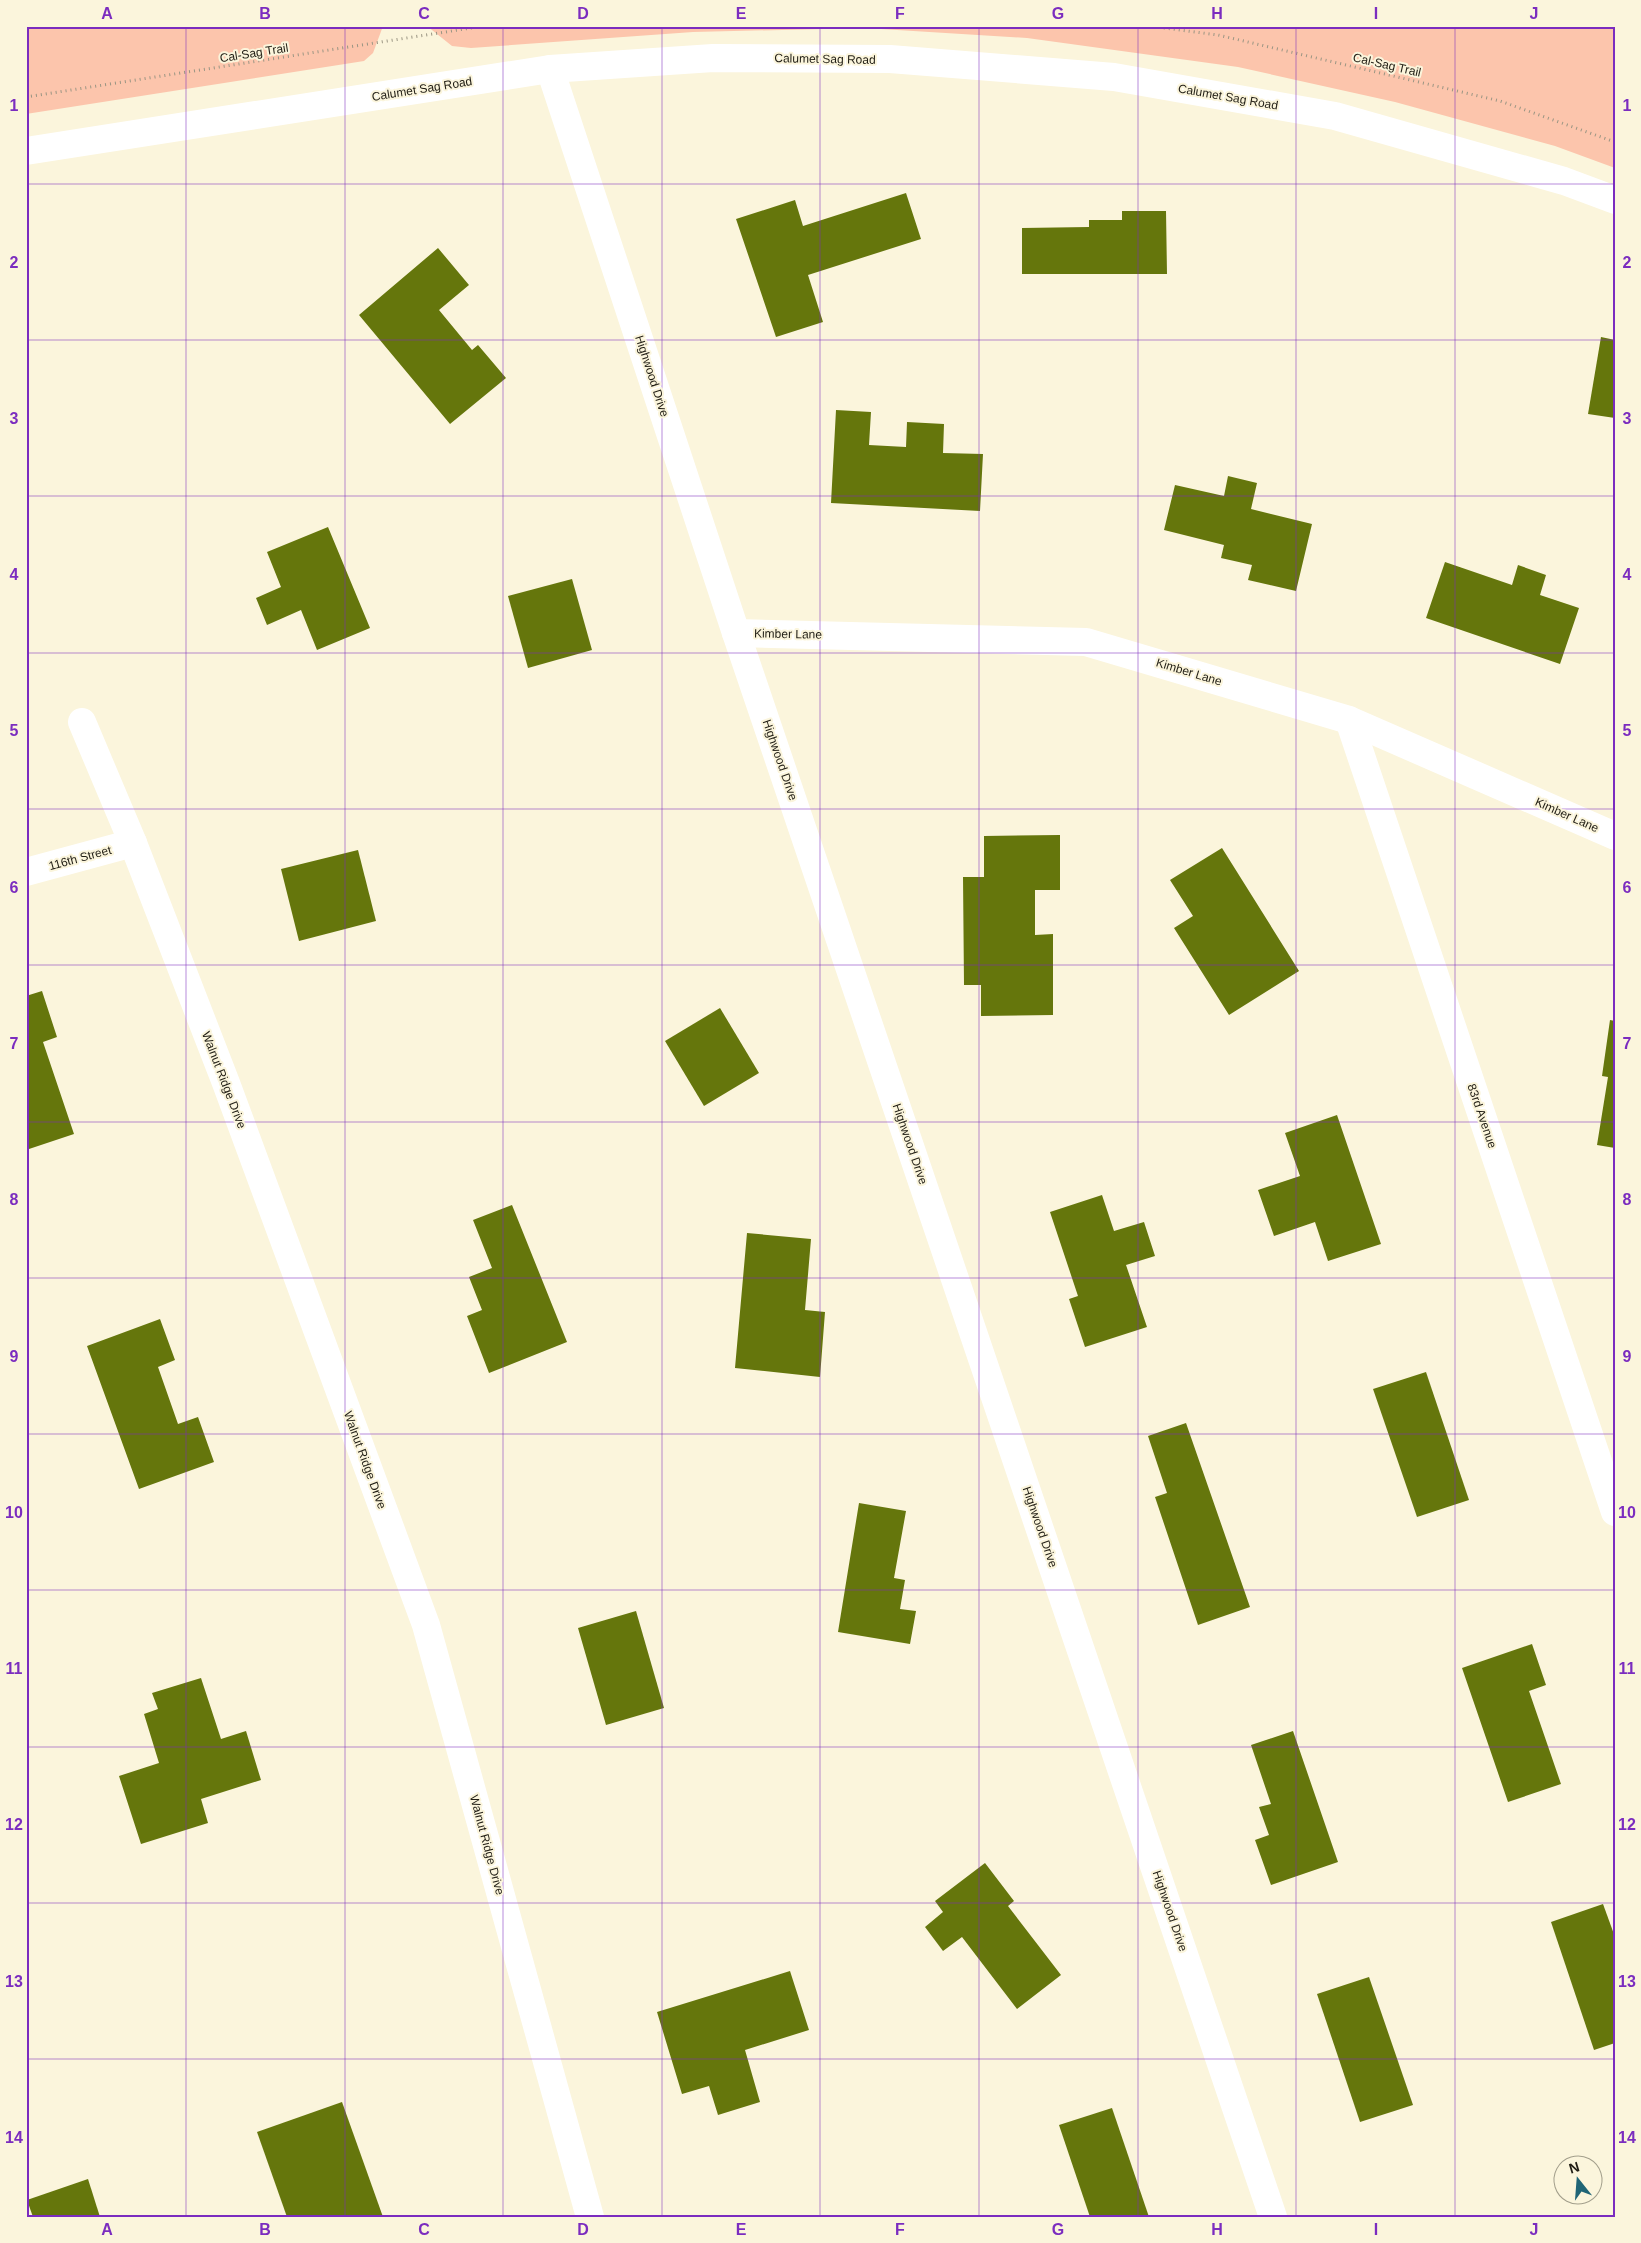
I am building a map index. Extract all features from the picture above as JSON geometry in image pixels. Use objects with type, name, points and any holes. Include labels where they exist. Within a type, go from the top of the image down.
[{"type":"street","name":"Calumet Sag Road","points":[[26,151],[550,69],[713,58],[890,59],[1114,77],[1335,116],[1564,181],[1615,200]]},
{"type":"street","name":"Highwood Drive","points":[[550,69],[736,633],[1273,2217]]},
{"type":"street","name":"Kimber Lane","points":[[736,633],[1086,642],[1349,720],[1615,836]]},
{"type":"street","name":"83rd Avenue","points":[[1349,720],[1615,1512]]},
{"type":"street","name":"Walnut Ridge Drive","points":[[82,722],[133,843],[226,1083],[426,1625],[590,2217]]},
{"type":"street","name":"116th Street","points":[[26,872],[133,843]]},
{"type":"path","name":"Cal-Sag Trail","points":[[26,97],[484,26]]},
{"type":"path","name":"Cal-Sag Trail","points":[[1150,26],[1218,35],[1500,101],[1615,142]]},
{"type":"shaded area","points":[[26,26],[383,26],[373,53],[364,61],[26,114]]},
{"type":"shaded area","points":[[427,26],[1615,26],[1615,168],[1555,146],[1395,102],[1238,67],[1027,38],[865,28],[693,32],[471,48],[452,46]]},
{"type":"building","points":[[906,193],[921,239],[808,275],[823,322],[776,337],[736,219],[795,200],[803,226]]},
{"type":"building","points":[[1122,211],[1166,211],[1167,274],[1022,274],[1022,228],[1089,227],[1089,220],[1122,220]]},
{"type":"building","points":[[438,248],[469,285],[439,310],[472,350],[478,345],[506,378],[450,424],[359,315]]},
{"type":"building","points":[[1601,337],[1615,340],[1615,418],[1588,414]]},
{"type":"building","points":[[836,410],[871,412],[869,445],[906,447],[907,422],[944,424],[943,453],[983,454],[980,511],[831,503]]},
{"type":"building","points":[[1228,476],[1257,483],[1251,509],[1312,524],[1296,591],[1248,580],[1252,565],[1221,558],[1224,545],[1164,530],[1175,485],[1224,496]]},
{"type":"building","points":[[328,527],[370,628],[317,650],[301,610],[267,625],[256,598],[281,587],[267,552]]},
{"type":"building","points":[[1445,562],[1512,585],[1518,565],[1546,575],[1540,595],[1579,608],[1560,664],[1426,618]]},
{"type":"building","points":[[572,579],[592,650],[528,668],[508,596]]},
{"type":"building","points":[[1060,835],[1060,890],[1035,890],[1035,935],[1053,934],[1053,1015],[981,1016],[981,985],[964,985],[963,877],[984,877],[984,836]]},
{"type":"building","points":[[1222,848],[1299,971],[1229,1015],[1174,928],[1193,916],[1170,880]]},
{"type":"building","points":[[358,850],[376,921],[299,941],[281,869]]},
{"type":"building","points":[[42,991],[57,1037],[43,1042],[74,1134],[26,1150],[26,996]]},
{"type":"building","points":[[720,1008],[759,1073],[704,1106],[665,1041]]},
{"type":"building","points":[[1610,1020],[1615,1021],[1615,1148],[1597,1145],[1608,1077],[1602,1076]]},
{"type":"building","points":[[1337,1115],[1381,1244],[1328,1261],[1315,1222],[1274,1236],[1258,1190],[1300,1176],[1285,1133]]},
{"type":"building","points":[[1102,1195],[1114,1231],[1144,1222],[1155,1256],[1126,1265],[1147,1327],[1085,1347],[1069,1299],[1078,1296],[1050,1212]]},
{"type":"building","points":[[512,1205],[567,1342],[489,1373],[467,1316],[482,1310],[469,1277],[492,1268],[473,1220]]},
{"type":"building","points":[[747,1233],[811,1239],[805,1310],[825,1312],[820,1377],[735,1368]]},
{"type":"building","points":[[160,1319],[175,1360],[158,1367],[178,1424],[198,1417],[214,1462],[139,1489],[87,1346]]},
{"type":"building","points":[[1426,1372],[1469,1500],[1417,1517],[1373,1389]]},
{"type":"building","points":[[1186,1423],[1250,1607],[1198,1625],[1155,1497],[1167,1493],[1148,1436]]},
{"type":"building","points":[[859,1503],[906,1511],[894,1578],[905,1580],[900,1609],[916,1611],[910,1644],[838,1632]]},
{"type":"building","points":[[636,1611],[664,1708],[606,1725],[578,1628]]},
{"type":"building","points":[[1532,1644],[1546,1685],[1529,1691],[1561,1784],[1508,1802],[1462,1668]]},
{"type":"building","points":[[201,1678],[221,1739],[246,1731],[261,1780],[201,1799],[208,1823],[141,1844],[119,1776],[159,1763],[144,1714],[158,1709],[152,1693]]},
{"type":"building","points":[[1293,1731],[1338,1862],[1271,1885],[1255,1840],[1269,1835],[1259,1807],[1271,1804],[1251,1745]]},
{"type":"building","points":[[985,1863],[1014,1901],[1008,1906],[1061,1975],[1017,2009],[962,1937],[943,1951],[925,1927],[943,1912],[935,1901]]},
{"type":"building","points":[[1603,1904],[1615,1937],[1615,2043],[1594,2050],[1551,1922]]},
{"type":"building","points":[[790,1971],[809,2030],[745,2050],[760,2102],[718,2115],[709,2086],[682,2094],[657,2012]]},
{"type":"building","points":[[1369,1977],[1413,2105],[1360,2122],[1317,1994]]},
{"type":"building","points":[[342,2102],[383,2217],[287,2217],[257,2132]]},
{"type":"building","points":[[1112,2108],[1149,2217],[1090,2217],[1059,2125]]},
{"type":"building","points":[[88,2179],[100,2217],[33,2217],[27,2200]]}]
